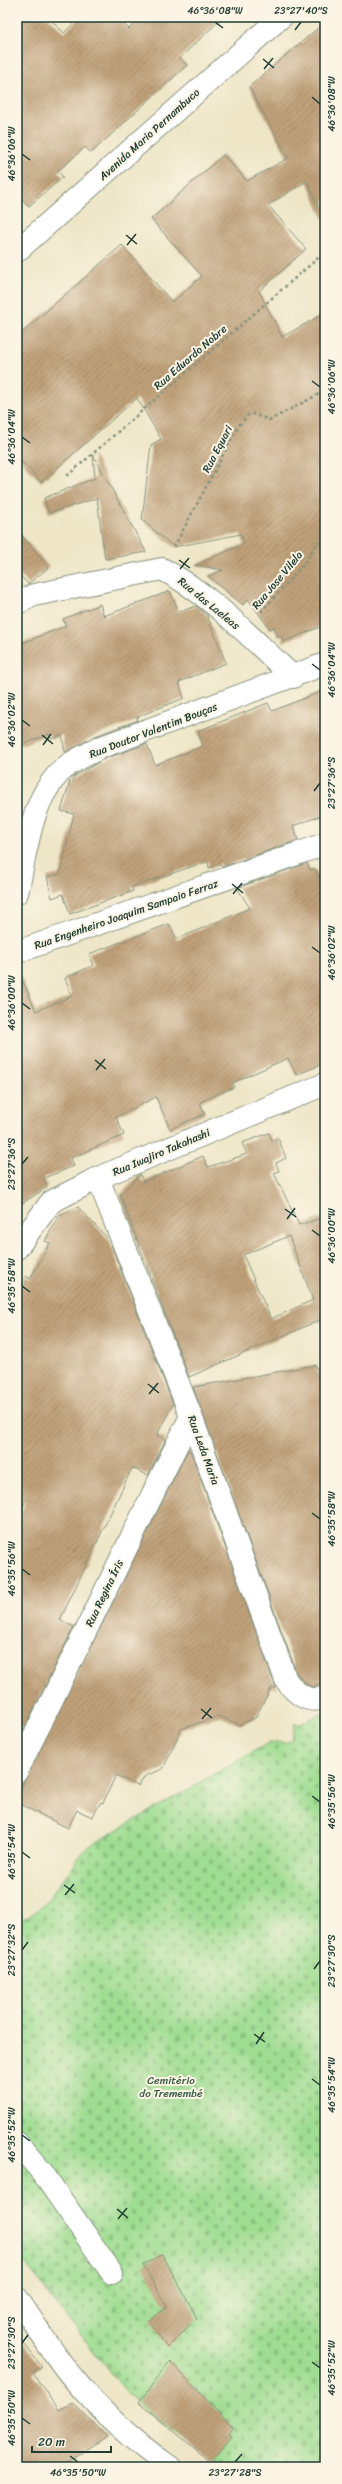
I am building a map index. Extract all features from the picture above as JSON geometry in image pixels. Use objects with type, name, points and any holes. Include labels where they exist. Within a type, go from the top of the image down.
[{"type":"street","name":"Avenida Mario Pernambuco","points":[[17,251],[282,17]]},
{"type":"street","points":[[17,602],[34,595],[162,568]]},
{"type":"street","name":"Rua das Laeleas","points":[[162,568],[206,597],[293,676]]},
{"type":"street","name":"Rua Doutor Valentim Bouças","points":[[17,893],[36,814],[46,789],[67,766],[99,748],[325,664]]},
{"type":"street","name":"Rua Engenheiro Joaquim Sampaio Ferraz","points":[[17,952],[325,844]]},
{"type":"street","name":"Rua Iwajiro Takahashi","points":[[17,1248],[51,1202],[98,1178],[325,1084]]},
{"type":"street","name":"Rua Leda Maria","points":[[98,1178],[191,1416],[286,1680],[295,1693],[307,1699],[325,1697]]},
{"type":"street","name":"Rua Regina Íris","points":[[17,1771],[191,1416]]},
{"type":"street","points":[[17,2143],[42,2172],[112,2273]]},
{"type":"street","points":[[17,2298],[72,2378],[97,2406],[127,2434],[170,2467]]},
{"type":"path","name":"Rua Eduardo Nobre","points":[[67,476],[325,252]]},
{"type":"path","name":"Rua Equari","points":[[162,568],[239,425],[250,413],[270,420],[325,391]]},
{"type":"path","name":"Rua Jose Vilela","points":[[248,636],[251,624],[303,565],[317,544],[325,540]]},
{"type":"green space","name":"Cemitério do Tremembé","points":[[325,1712],[325,2467],[222,2467],[151,2416],[124,2390],[17,2253],[17,1921],[28,1917],[43,1906],[86,1848],[270,1742],[285,1743],[292,1739],[295,1723],[298,1725]]},
{"type":"building","points":[[17,17],[48,17],[64,33],[80,17],[117,17],[129,29],[141,17],[223,17],[180,58],[187,65],[91,153],[85,147],[58,171],[63,177],[29,206],[17,194]]},
{"type":"building","points":[[325,22],[325,223],[307,181],[268,205],[306,249],[259,291],[282,337],[325,313],[325,625],[283,642],[282,636],[278,637],[274,627],[270,629],[248,599],[243,605],[208,576],[223,570],[195,565],[244,544],[241,534],[174,547],[142,520],[151,445],[161,439],[137,398],[41,482],[17,456],[17,337],[122,245],[172,302],[202,276],[151,219],[223,155],[247,181],[288,158],[249,87]]},
{"type":"building","points":[[93,455],[146,552],[105,559],[97,498],[49,513],[44,498],[95,478]]},
{"type":"building","points":[[17,530],[49,567],[28,584],[17,572]]},
{"type":"building","points":[[170,591],[179,612],[196,606],[207,615],[226,663],[179,682],[184,698],[137,717],[138,720],[95,736],[65,752],[62,735],[51,739],[49,734],[22,745],[17,731],[17,645],[66,626],[63,619],[100,604],[104,616]]},
{"type":"building","points":[[325,690],[325,814],[293,826],[298,840],[222,867],[220,864],[209,868],[208,861],[132,887],[133,891],[70,914],[63,894],[52,898],[47,877],[60,874],[74,814],[61,811],[70,781],[75,776],[104,759],[147,744],[155,765],[203,746],[198,731],[268,703],[272,711]]},
{"type":"building","points":[[307,863],[310,870],[315,869],[325,891],[325,1063],[296,1075],[288,1058],[232,1083],[234,1087],[200,1102],[205,1114],[170,1129],[156,1097],[116,1117],[124,1135],[71,1158],[74,1166],[44,1178],[47,1187],[17,1207],[17,968],[36,1011],[72,996],[65,978],[94,965],[89,954],[169,924],[177,939],[250,908],[237,888]]},
{"type":"building","points":[[269,1133],[272,1141],[278,1138],[286,1158],[276,1163],[279,1171],[274,1173],[299,1225],[325,1217],[325,1327],[323,1327],[320,1320],[189,1377],[120,1195],[140,1174],[143,1182],[203,1156],[208,1167],[247,1154],[242,1143]],"holes":[[[289,1236],[313,1300],[271,1319],[243,1255]]]},
{"type":"building","points":[[78,1207],[109,1240],[173,1404],[157,1435],[166,1439],[148,1475],[132,1468],[60,1620],[74,1627],[24,1729],[17,1726],[17,1521],[25,1503],[17,1500],[17,1292],[26,1276],[30,1279],[50,1243],[45,1241],[59,1215]]},
{"type":"building","points":[[316,1365],[318,1374],[325,1383],[325,1681],[313,1687],[306,1683],[297,1674],[193,1387]]},
{"type":"building","points":[[188,1450],[191,1452],[276,1688],[271,1688],[255,1718],[240,1725],[219,1716],[181,1729],[163,1769],[145,1776],[138,1786],[116,1775],[103,1803],[101,1802],[92,1817],[77,1810],[68,1828],[17,1803],[17,1796]]},
{"type":"building","points":[[162,2254],[197,2318],[167,2348],[149,2320],[167,2307],[143,2265]]},
{"type":"building","points":[[17,2335],[42,2367],[33,2373],[58,2410],[72,2403],[107,2436],[61,2467],[17,2467]]},
{"type":"building","points":[[170,2361],[233,2428],[229,2434],[232,2436],[211,2462],[139,2402]]}]
